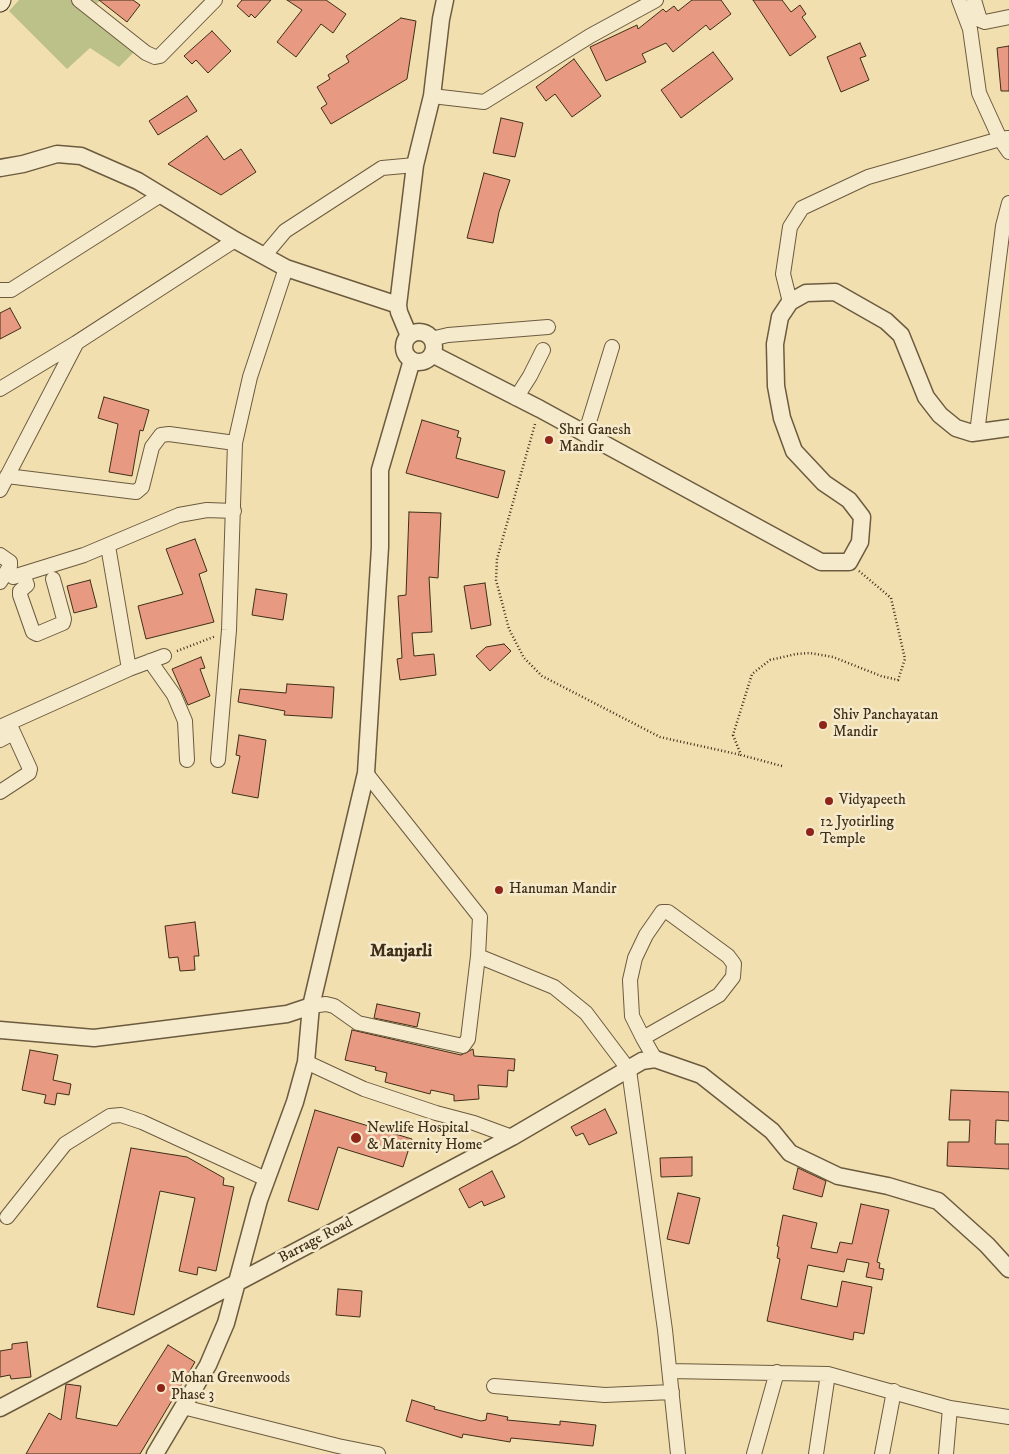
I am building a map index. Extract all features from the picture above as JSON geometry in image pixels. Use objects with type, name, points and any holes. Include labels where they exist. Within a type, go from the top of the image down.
[{"type":"street","points":[[79,0],[146,53],[155,57],[160,56],[215,0]]},
{"type":"street","points":[[445,0],[441,18],[432,96],[415,165],[398,305],[409,336],[404,349],[412,360],[423,362],[432,347],[448,334],[548,327]]},
{"type":"street","points":[[432,96],[484,102],[590,36],[656,0]]},
{"type":"street","points":[[959,0],[970,29],[979,93],[1005,138],[1009,152]]},
{"type":"street","points":[[974,0],[980,20],[985,22],[1009,17]]},
{"type":"street","points":[[790,302],[784,274],[790,227],[802,208],[868,177],[1005,138]]},
{"type":"street","points":[[0,168],[23,164],[57,154],[81,156],[138,181],[159,196],[286,268],[398,305]]},
{"type":"street","points":[[264,256],[285,231],[382,168],[415,165]]},
{"type":"street","points":[[0,290],[11,290],[159,196]]},
{"type":"street","points":[[977,433],[1003,226],[1009,203]]},
{"type":"street","points":[[0,389],[76,343],[235,240]]},
{"type":"street","points":[[218,760],[229,630],[235,443],[250,377],[286,268]]},
{"type":"street","points":[[409,336],[421,333],[432,347],[516,398],[540,409],[821,562],[849,562],[860,542],[862,517],[849,500],[824,483],[794,451],[782,418],[776,386],[775,344],[780,317],[790,302],[806,293],[835,292],[886,320],[901,335],[926,396],[940,415],[956,428],[977,433],[1009,428]]},
{"type":"street","points":[[0,490],[76,343]]},
{"type":"street","points":[[585,435],[612,347]]},
{"type":"street","points":[[516,398],[543,350]]},
{"type":"street","points":[[155,1454],[208,1365],[226,1323],[266,1179],[295,1102],[306,1062],[311,1006],[366,773],[380,547],[380,470],[412,360]]},
{"type":"street","points":[[7,476],[136,492],[142,487],[152,447],[161,435],[169,434],[235,443]]},
{"type":"street","points":[[53,579],[64,619],[63,623],[37,634],[33,632],[20,595],[20,591],[27,585],[18,576],[108,546],[179,515],[219,509],[234,511]]},
{"type":"street","points":[[108,546],[129,669]]},
{"type":"street","points":[[0,555],[10,562],[10,566],[0,582]]},
{"type":"street","points":[[0,740],[7,728],[129,669],[164,656]]},
{"type":"street","points":[[150,661],[174,695],[184,721],[187,760]]},
{"type":"street","points":[[0,792],[29,773],[30,769],[7,728]]},
{"type":"street","points":[[0,1030],[94,1038],[287,1014],[311,1006],[326,1004],[334,1006],[358,1023],[463,1046],[468,1040],[478,956],[480,916],[366,773]]},
{"type":"street","points":[[644,1038],[719,994],[733,977],[734,964],[728,956],[668,912],[662,912],[646,934],[635,958],[630,980],[632,1016],[655,1059],[701,1075],[772,1130],[790,1153],[838,1176],[888,1186],[938,1201],[987,1244],[1009,1269]]},
{"type":"street","points":[[478,956],[554,987],[586,1013],[629,1070],[670,1371],[678,1454]]},
{"type":"street","name":"Barrage Road","points":[[0,1408],[512,1137],[642,1061],[655,1059]]},
{"type":"street","points":[[306,1062],[364,1089],[436,1113],[474,1122],[512,1137]]},
{"type":"street","points":[[7,1218],[65,1144],[110,1116],[121,1115],[142,1122],[266,1179]]},
{"type":"street","points":[[670,1371],[828,1374],[950,1408],[1009,1417]]},
{"type":"street","points":[[754,1454],[777,1372]]},
{"type":"street","points":[[816,1454],[828,1374]]},
{"type":"street","points":[[494,1386],[606,1395],[672,1392]]},
{"type":"street","points":[[882,1454],[894,1391]]},
{"type":"street","points":[[183,1407],[338,1446],[378,1454]]},
{"type":"street","points":[[946,1454],[950,1408]]},
{"type":"path","points":[[540,409],[497,559],[496,580],[509,629],[524,658],[542,676],[660,737],[782,766]]},
{"type":"path","points":[[741,755],[733,735],[752,674],[770,660],[810,653],[833,657],[881,676],[898,680],[905,659],[891,598],[849,562]]},
{"type":"path","points":[[164,656],[229,630]]},
{"type":"green space","points":[[19,0],[100,0],[93,8],[140,46],[119,67],[90,48],[67,69],[9,11]]},
{"type":"building","points":[[99,0],[133,0],[140,5],[127,22]]},
{"type":"building","points":[[242,0],[271,0],[255,18],[251,14],[249,17],[237,6]]},
{"type":"building","points":[[287,0],[326,0],[346,14],[333,33],[321,24],[296,57],[277,42],[302,10]]},
{"type":"building","points":[[692,0],[721,0],[731,14],[710,30],[706,25],[673,52],[666,43],[642,54],[646,62],[606,81],[590,47],[637,25],[638,29],[663,9],[666,12],[674,6],[678,11]]},
{"type":"building","points":[[753,0],[782,0],[791,12],[800,5],[806,14],[802,17],[816,37],[790,56]]},
{"type":"building","points":[[401,18],[416,21],[407,79],[331,124],[321,108],[327,104],[317,87],[330,79],[328,75],[349,62],[346,56]]},
{"type":"building","points":[[212,31],[231,51],[208,73],[196,60],[192,64],[184,56]]},
{"type":"building","points":[[860,43],[866,56],[860,58],[869,80],[841,92],[827,57]]},
{"type":"building","points":[[1009,46],[1009,91],[1001,91],[997,48]]},
{"type":"building","points":[[713,52],[733,79],[681,118],[661,90]]},
{"type":"building","points":[[574,59],[601,96],[572,117],[555,94],[546,101],[536,87]]},
{"type":"building","points":[[187,96],[197,111],[158,135],[149,121]]},
{"type":"building","points":[[501,118],[523,123],[515,157],[493,153]]},
{"type":"building","points":[[207,136],[224,160],[241,149],[256,172],[221,195],[168,164]]},
{"type":"building","points":[[484,173],[510,180],[499,212],[493,243],[467,238]]},
{"type":"building","points":[[10,308],[21,328],[0,339],[0,313]]},
{"type":"building","points":[[104,397],[149,410],[143,431],[140,430],[132,476],[109,472],[118,424],[98,418]]},
{"type":"building","points":[[422,420],[459,431],[457,437],[461,438],[456,458],[505,471],[498,498],[406,473]]},
{"type":"building","points":[[409,512],[441,513],[438,578],[429,577],[432,632],[412,633],[414,656],[434,654],[436,675],[400,680],[397,659],[402,658],[398,596],[406,595]]},
{"type":"building","points":[[195,539],[207,571],[199,574],[214,622],[146,639],[138,606],[183,594],[166,549]]},
{"type":"building","points":[[90,580],[97,607],[74,613],[67,586]]},
{"type":"building","points":[[485,583],[491,625],[471,629],[464,586]]},
{"type":"building","points":[[256,589],[287,594],[283,620],[252,615]]},
{"type":"building","points":[[504,644],[511,651],[490,671],[476,656],[486,647]]},
{"type":"building","points":[[201,657],[205,668],[200,669],[210,696],[188,705],[172,669]]},
{"type":"building","points":[[287,684],[334,687],[332,718],[284,715],[285,711],[238,702],[240,689],[286,693]]},
{"type":"building","points":[[239,735],[266,740],[258,798],[232,793],[240,756],[236,755]]},
{"type":"building","points":[[195,922],[199,956],[194,956],[195,970],[180,971],[178,957],[169,958],[165,926]]},
{"type":"building","points":[[377,1004],[420,1013],[417,1027],[374,1018]]},
{"type":"building","points":[[352,1030],[461,1055],[473,1049],[474,1056],[515,1059],[514,1071],[508,1070],[507,1087],[478,1085],[479,1099],[454,1101],[454,1095],[431,1090],[430,1094],[385,1082],[387,1073],[375,1070],[376,1067],[345,1060]]},
{"type":"building","points":[[30,1050],[58,1055],[53,1080],[71,1084],[69,1095],[57,1093],[55,1105],[44,1103],[46,1095],[22,1090]]},
{"type":"building","points":[[951,1090],[1009,1092],[1009,1121],[996,1120],[995,1144],[1009,1144],[1009,1169],[947,1166],[948,1142],[969,1142],[970,1120],[949,1120]]},
{"type":"building","points":[[605,1109],[617,1133],[589,1145],[583,1133],[576,1136],[571,1127]]},
{"type":"building","points":[[315,1110],[412,1139],[403,1167],[338,1147],[318,1210],[288,1201]]},
{"type":"building","points":[[131,1148],[187,1157],[224,1178],[223,1185],[234,1187],[216,1271],[198,1267],[197,1275],[179,1271],[195,1198],[160,1191],[134,1315],[97,1307]]},
{"type":"building","points":[[692,1157],[692,1176],[661,1177],[660,1158]]},
{"type":"building","points":[[798,1168],[826,1181],[822,1197],[793,1189]]},
{"type":"building","points":[[492,1171],[505,1197],[484,1206],[482,1201],[469,1208],[459,1189]]},
{"type":"building","points":[[678,1193],[700,1198],[689,1244],[667,1239]]},
{"type":"building","points":[[861,1204],[889,1210],[877,1262],[880,1263],[879,1268],[884,1269],[882,1280],[866,1277],[869,1263],[847,1259],[844,1272],[808,1265],[801,1299],[837,1307],[842,1281],[872,1287],[864,1334],[854,1332],[853,1340],[767,1321],[780,1259],[777,1258],[779,1247],[777,1246],[783,1215],[817,1223],[811,1248],[837,1253],[840,1242],[852,1244]]},
{"type":"building","points":[[338,1289],[362,1291],[360,1317],[336,1315]]},
{"type":"building","points":[[27,1342],[31,1377],[11,1379],[10,1375],[0,1377],[0,1351],[12,1349],[12,1344]]},
{"type":"building","name":"Mohan Greenwoods Phase 3","points":[[168,1345],[195,1362],[140,1454],[26,1454],[49,1413],[61,1420],[66,1384],[81,1386],[76,1418],[117,1426]]},
{"type":"building","points":[[412,1400],[435,1407],[434,1409],[481,1421],[486,1420],[487,1413],[508,1417],[507,1420],[560,1425],[560,1421],[596,1425],[593,1446],[511,1438],[510,1442],[463,1434],[462,1438],[406,1421]]},
{"type":"place","name":"Shri Ganesh Mandir","points":[[549,440]]},
{"type":"place","name":"Shiv Panchayatan Mandir","points":[[823,725]]},
{"type":"place","name":"Vidyapeeth","points":[[829,801]]},
{"type":"place","name":"12 Jyotirling Temple","points":[[810,832]]},
{"type":"place","name":"Hanuman Mandir","points":[[499,890]]},
{"type":"place","name":"Newlife Hospital & Maternity Home","points":[[356,1138]]},
{"type":"place","name":"Mohan Greenwoods Phase 3","points":[[161,1388]]},
{"type":"district","name":"Manjarli","points":[[401,952]]}]
